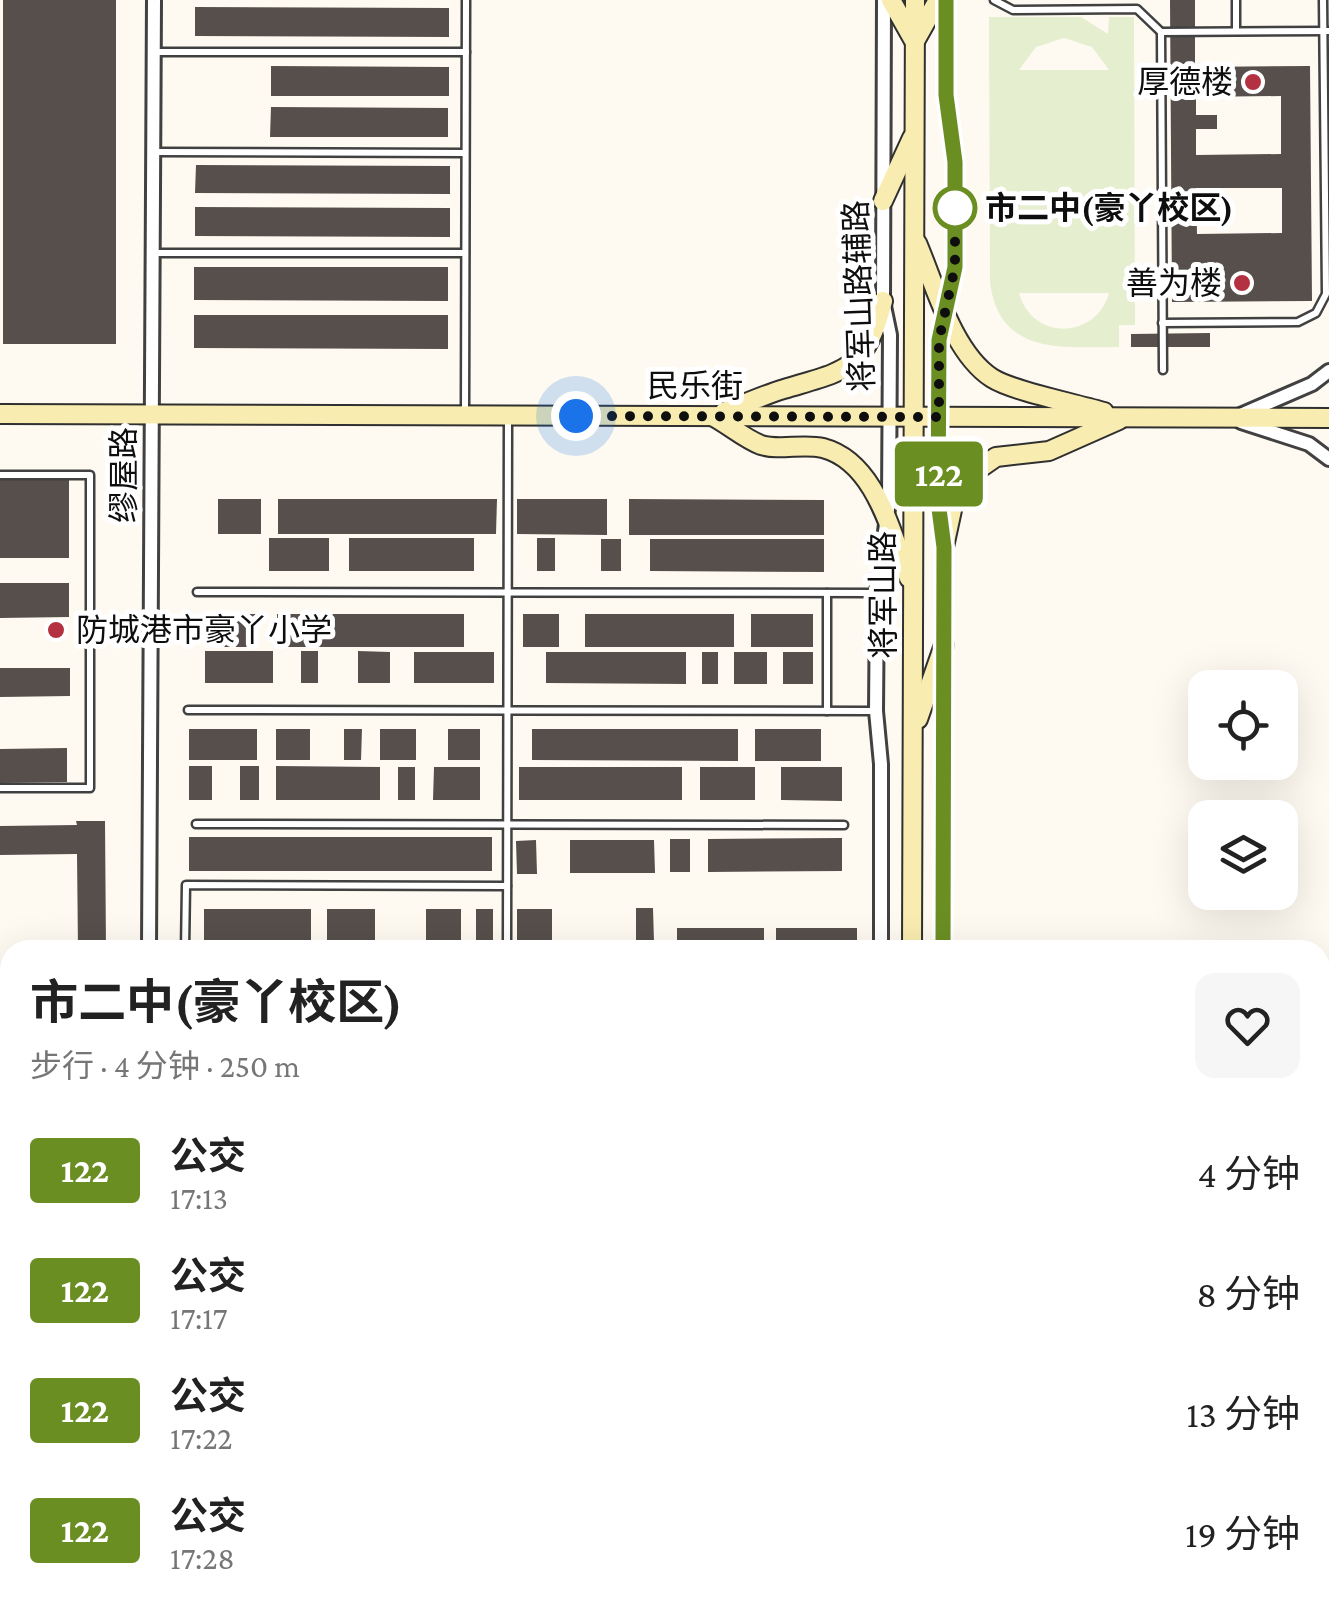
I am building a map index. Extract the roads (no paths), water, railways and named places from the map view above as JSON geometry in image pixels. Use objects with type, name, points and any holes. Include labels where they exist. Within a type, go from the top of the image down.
[{"type":"street","name":"缪屋路","points":[[149,940],[154,0]]},
{"type":"street","name":"将军山路辅路","points":[[881,940],[877,593],[886,523],[890,417],[890,335],[883,301],[884,0]]},
{"type":"street","points":[[891,0],[914,41],[942,0]]},
{"type":"street","name":"将军山路","points":[[912,940],[915,0]]},
{"type":"street","points":[[942,0],[955,179],[955,267],[939,340],[938,501],[944,547],[943,940]]},
{"type":"street","points":[[883,201],[914,133]]},
{"type":"street","points":[[914,236],[972,362],[995,380],[1124,418]]},
{"type":"street","points":[[714,416],[779,390],[838,374],[861,357],[876,331],[883,301]]},
{"type":"street","points":[[1230,418],[1312,384],[1329,371]]},
{"type":"street","name":"民乐街","points":[[0,414],[1329,418]]},
{"type":"street","points":[[714,416],[762,445],[823,448],[850,462],[875,495],[913,587]]},
{"type":"street","points":[[944,547],[955,496],[970,475],[996,458],[1049,451],[1124,418]]},
{"type":"street","points":[[1230,418],[1309,444],[1329,459]]},
{"type":"street","points":[[912,734],[944,645]]},
{"type":"lane","points":[[465,416],[466,0]]},
{"type":"lane","points":[[994,0],[1013,10],[1138,10],[1161,32],[1326,31]]},
{"type":"lane","points":[[1087,0],[1087,10]]},
{"type":"lane","points":[[1236,0],[1236,32]]},
{"type":"lane","points":[[1162,323],[1298,322],[1316,313],[1326,294],[1323,0]]},
{"type":"lane","points":[[1161,32],[1163,370]]},
{"type":"lane","points":[[154,52],[466,52]]},
{"type":"lane","points":[[153,152],[465,153]]},
{"type":"lane","points":[[153,252],[465,253]]},
{"type":"lane","points":[[507,940],[508,416]]},
{"type":"lane","points":[[0,475],[90,475],[90,788],[0,788]]},
{"type":"lane","points":[[198,592],[877,593]]},
{"type":"lane","points":[[827,593],[827,710]]},
{"type":"lane","points":[[90,637],[150,637]]},
{"type":"lane","points":[[188,710],[876,710]]},
{"type":"lane","points":[[196,824],[844,824]]},
{"type":"lane","points":[[186,940],[186,886],[507,886]]},
{"type":"place","name":"厚德楼","points":[[1253,82]]},
{"type":"place","name":"市二中(豪丫校区)","points":[[955,208]]},
{"type":"place","name":"善为楼","points":[[1242,283]]},
{"type":"place","name":"防城港市豪丫小学","points":[[56,630]]}]
